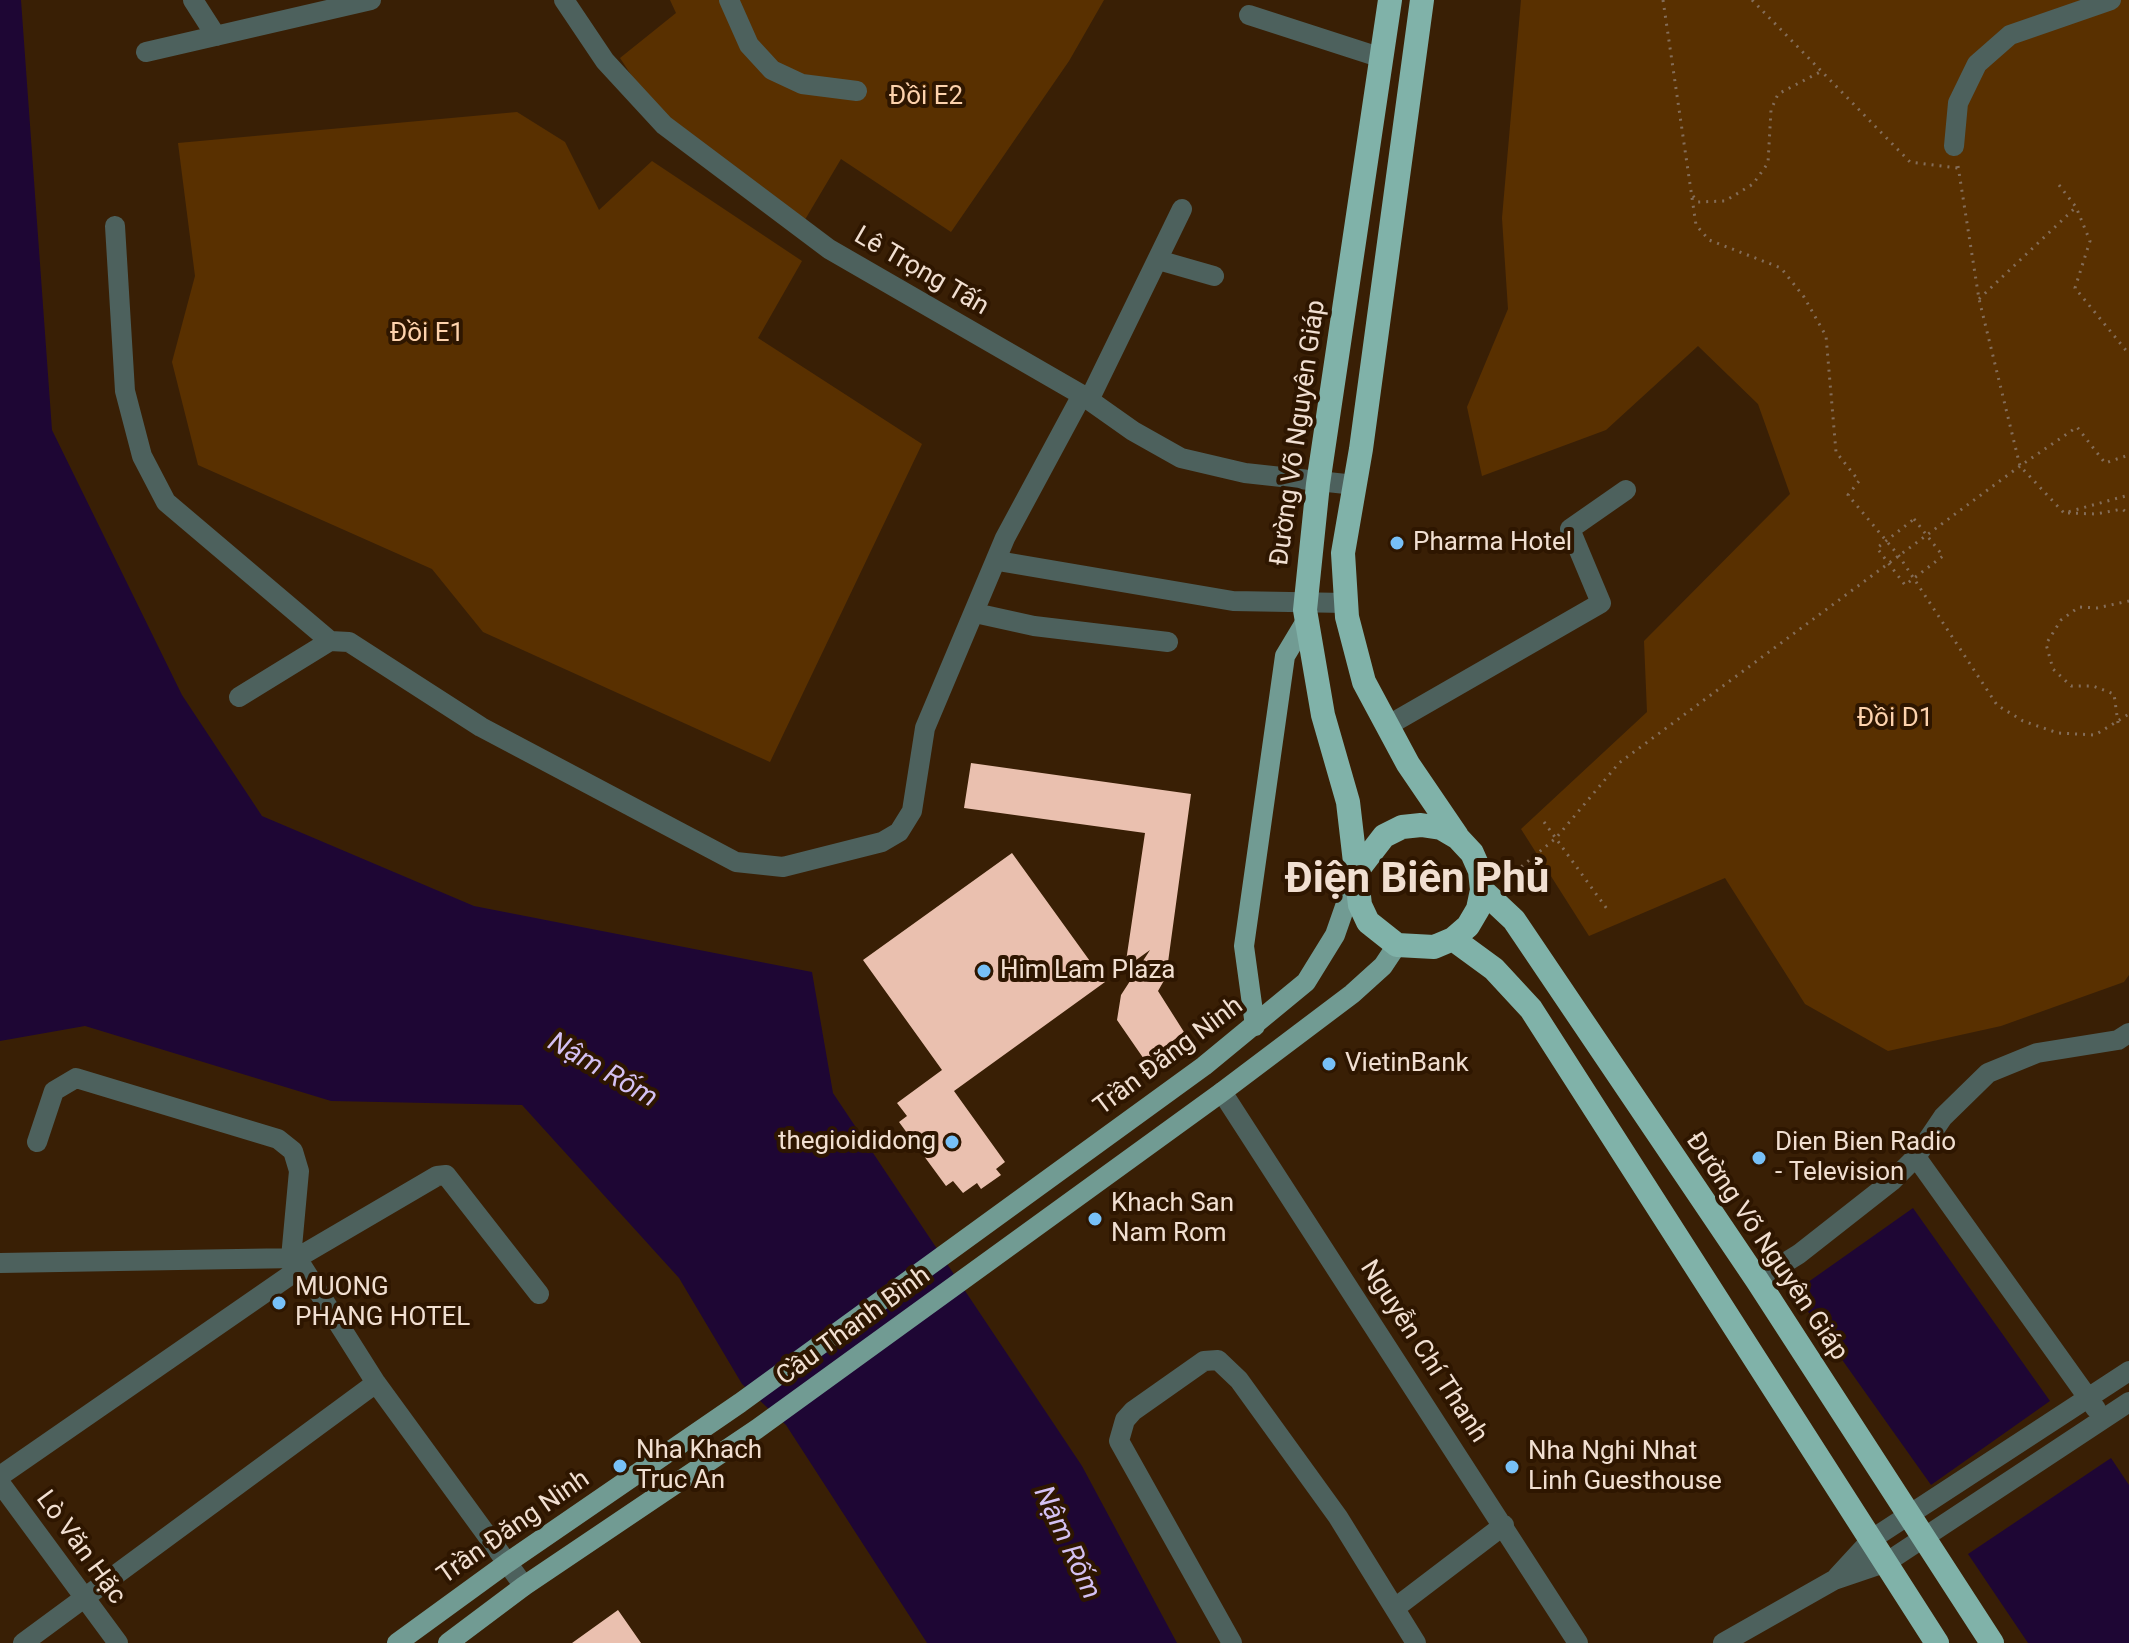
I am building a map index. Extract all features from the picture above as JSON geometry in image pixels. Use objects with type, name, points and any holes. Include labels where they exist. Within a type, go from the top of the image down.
[{"type":"highway","name":"Đường Võ Nguyên Giáp","points":[[1357,871],[1348,802],[1323,715],[1306,612],[1318,484],[1390,0]]},
{"type":"highway","points":[[1422,0],[1343,553],[1346,603],[1364,682],[1387,726],[1458,838],[1472,853],[1480,871],[1482,890],[1478,909],[1468,926],[1453,939],[1434,947],[1397,945],[1368,922],[1360,905],[1357,871],[1376,843],[1402,827],[1421,825],[1441,828],[1458,838]]},
{"type":"highway","name":"Đường Võ Nguyên Giáp","points":[[1482,890],[1514,920],[1757,1280],[1992,1643]]},
{"type":"highway","points":[[1453,939],[1494,969],[1531,1009],[1937,1643]]},
{"type":"main road","points":[[1255,1026],[1244,946],[1285,656],[1306,612]]},
{"type":"main road","name":"Trần Đăng Ninh","points":[[962,1243],[1204,1066],[1306,982],[1335,935],[1357,871]]},
{"type":"main road","points":[[1204,1066],[1222,1092],[1352,994],[1383,966],[1397,945]]},
{"type":"main road","name":"Cầu Thanh Bình","points":[[757,1429],[1222,1092]]},
{"type":"main road","name":"Cầu Thanh Bình","points":[[740,1403],[962,1243]]},
{"type":"main road","name":"Trần Đăng Ninh","points":[[397,1643],[507,1563],[740,1403]]},
{"type":"main road","name":"Trần Đăng Ninh","points":[[448,1643],[524,1586],[757,1429]]},
{"type":"street","points":[[193,0],[216,36]]},
{"type":"street","points":[[146,52],[371,0]]},
{"type":"street","name":"Lê Trọng Tấn","points":[[564,0],[605,61],[664,125],[829,249],[1086,398],[1133,431],[1181,458],[1245,473],[1318,484],[1355,485]]},
{"type":"street","points":[[729,0],[749,45],[772,70],[802,84],[857,91]]},
{"type":"street","points":[[1954,146],[1958,103],[1977,64],[2010,35],[2111,0]]},
{"type":"street","points":[[1249,15],[1382,58]]},
{"type":"street","points":[[239,697],[330,641],[349,642],[481,727],[701,847],[736,862],[783,867],[831,858],[882,842],[899,832],[912,811],[925,728],[998,561],[1005,538],[1086,398],[1182,209]]},
{"type":"street","points":[[115,226],[125,391],[142,456],[166,502],[330,641]]},
{"type":"street","points":[[1158,260],[1214,276]]},
{"type":"street","points":[[1387,726],[1601,603],[1570,529],[1588,512],[1626,490]]},
{"type":"street","points":[[998,561],[1306,612],[1346,603]]},
{"type":"street","points":[[975,613],[1034,626],[1168,642]]},
{"type":"street","points":[[1757,1280],[1799,1254],[1892,1181],[1916,1157],[1943,1117],[1988,1073],[2037,1053],[2118,1040],[2129,1033]]},
{"type":"street","points":[[37,1142],[54,1091],[76,1078],[278,1139],[293,1151],[299,1171],[297,1261],[376,1383],[524,1586]]},
{"type":"street","name":"Nguyễn Chí Thanh","points":[[1222,1092],[1578,1643]]},
{"type":"street","points":[[1916,1157],[2104,1418]]},
{"type":"street","points":[[0,1476],[297,1261],[437,1176],[446,1175],[539,1294]]},
{"type":"street","points":[[0,1263],[297,1261]]},
{"type":"street","points":[[1232,1643],[1119,1441],[1125,1420],[1133,1411],[1204,1361],[1218,1360],[1239,1380],[1338,1517],[1416,1643]]},
{"type":"street","points":[[1834,1580],[1872,1539],[2129,1371]]},
{"type":"street","points":[[23,1643],[376,1383]]},
{"type":"street","points":[[1723,1643],[1834,1580],[1887,1562],[2129,1402]]},
{"type":"street","name":"Lò Văn Hặc","points":[[0,1483],[118,1643]]},
{"type":"street","points":[[1395,1608],[1504,1525]]},
{"type":"path","points":[[1663,0],[1696,225],[1709,240],[1781,268],[1804,297],[1826,336],[1836,452],[1859,481],[1848,495],[1899,556],[1997,705],[2023,721],[2058,733],[2095,735],[2129,714]]},
{"type":"path","points":[[1752,0],[1910,162],[1958,168]]},
{"type":"path","points":[[1691,195],[1698,202],[1725,201],[1753,184],[1768,163],[1771,110],[1778,94],[1820,72]]},
{"type":"path","points":[[1954,146],[1979,299],[2020,466],[2064,513],[2096,514],[2122,509],[2129,512]]},
{"type":"path","points":[[2059,185],[2076,207],[2090,241],[2075,288],[2129,354]]},
{"type":"path","points":[[1979,299],[2076,207]]},
{"type":"path","points":[[1509,877],[1556,838],[1619,763],[1926,534],[2077,427],[2105,463],[2129,455]]},
{"type":"path","points":[[2064,513],[2129,495]]},
{"type":"path","points":[[1914,519],[1943,556],[1905,585],[1889,564],[1877,548],[1914,519]]},
{"type":"path","points":[[2118,723],[2114,694],[2093,686],[2071,686],[2053,669],[2046,644],[2061,620],[2079,607],[2129,601]]},
{"type":"path","points":[[1544,822],[1607,909]]},
{"type":"green space","name":"Đồi E2","points":[[670,0],[1104,0],[1069,61],[951,232],[841,159],[800,228],[664,125],[620,58],[676,13]]},
{"type":"green space","name":"Đồi D1","points":[[1521,0],[2129,0],[2129,975],[2124,982],[2001,1026],[1888,1051],[1805,1004],[1725,878],[1589,936],[1521,829],[1647,712],[1644,641],[1790,494],[1758,404],[1698,346],[1606,430],[1482,476],[1467,407],[1508,309],[1502,218]]},
{"type":"green space","name":"Đồi E1","points":[[517,112],[565,142],[599,210],[652,161],[802,261],[758,338],[922,444],[770,762],[483,632],[432,569],[198,465],[172,362],[195,276],[178,143]]},
{"type":"water","name":"Nậm Rốm","points":[[0,0],[21,0],[52,430],[182,695],[262,816],[474,906],[812,972],[833,1093],[1082,1466],[1177,1643],[927,1643],[786,1425],[742,1384],[679,1278],[522,1105],[331,1101],[85,1026],[0,1041]]},
{"type":"water","points":[[1913,1208],[2050,1401],[1931,1485],[1794,1292]]},
{"type":"water","points":[[2111,1458],[2129,1485],[2129,1643],[2028,1643],[1968,1554]]},
{"type":"building","points":[[971,763],[1191,794],[1166,977],[1158,991],[1184,1032],[1146,1062],[1117,1020],[1121,995],[1150,950],[1125,968],[1145,833],[964,808]]},
{"type":"building","name":"Him Lam Plaza","points":[[1012,853],[1105,982],[954,1091],[1005,1162],[996,1169],[1001,1175],[981,1189],[977,1183],[963,1193],[953,1181],[946,1186],[899,1122],[907,1116],[897,1103],[942,1070],[863,960]]},
{"type":"building","points":[[618,1610],[641,1643],[572,1643]]},
{"type":"place","name":"Pharma Hotel","points":[[1397,543]]},
{"type":"place","name":"Him Lam Plaza","points":[[984,971]]},
{"type":"place","name":"VietinBank","points":[[1329,1064]]},
{"type":"place","name":"thegioididong","points":[[952,1142]]},
{"type":"place","name":"Dien Bien Radio - Television","points":[[1759,1158]]},
{"type":"place","name":"Khach San Nam Rom","points":[[1095,1219]]},
{"type":"place","name":"MUONG PHANG HOTEL","points":[[279,1303]]},
{"type":"place","name":"Nha Khach Truc An","points":[[620,1466]]},
{"type":"place","name":"Nha Nghi Nhat Linh Guesthouse","points":[[1512,1467]]},
{"type":"district","name":"Điện Biên Phủ","points":[[1417,881]]}]
